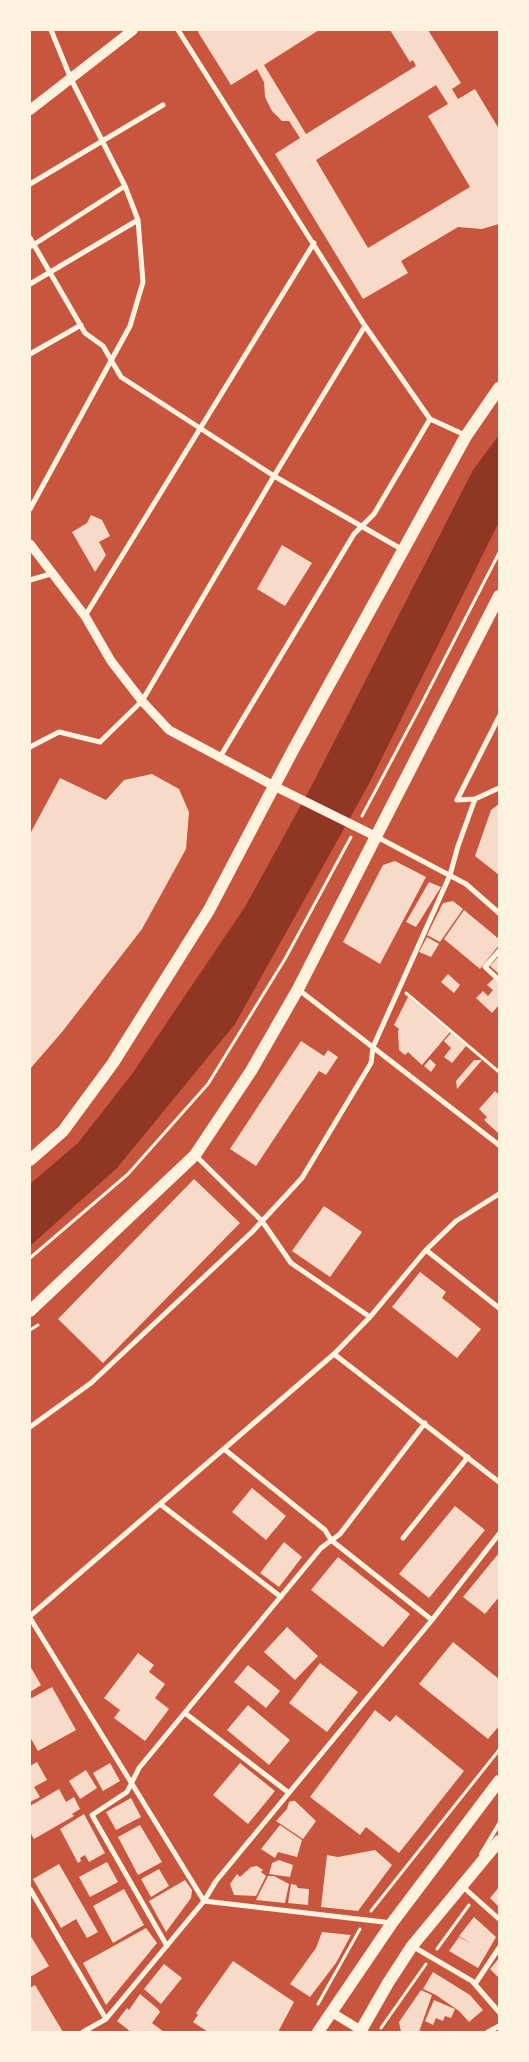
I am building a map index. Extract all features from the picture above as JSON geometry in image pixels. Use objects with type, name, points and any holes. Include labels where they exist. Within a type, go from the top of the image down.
[{"type":"main road","points":[[30,110],[134,30]]},
{"type":"main road","points":[[30,1160],[63,1131],[113,1063],[209,910],[279,789],[403,550],[466,436],[499,388]]},
{"type":"main road","points":[[30,1311],[195,1155],[251,1071],[298,989],[499,596]]},
{"type":"main road","points":[[318,2032],[392,1923],[499,1781]]},
{"type":"main road","points":[[362,2031],[388,1983],[412,1946],[499,1841]]},
{"type":"street","points":[[30,509],[130,326],[144,282],[138,220],[125,186],[71,79],[51,30]]},
{"type":"street","points":[[178,30],[365,326],[430,419],[466,436]]},
{"type":"street","points":[[30,184],[163,105]]},
{"type":"street","points":[[32,246],[125,186]]},
{"type":"street","points":[[30,284],[138,220]]},
{"type":"street","points":[[30,238],[32,246],[50,272],[85,333],[103,346],[111,363],[121,377],[274,476],[403,550]]},
{"type":"street","points":[[85,616],[314,243]]},
{"type":"street","points":[[30,354],[81,325]]},
{"type":"street","points":[[30,747],[59,732],[100,742],[142,701],[274,476],[365,326]]},
{"type":"street","points":[[220,757],[354,534],[374,514],[430,419]]},
{"type":"street","points":[[30,544],[85,616],[111,661],[142,701],[169,730],[279,789],[359,826],[450,875],[466,884],[499,913]]},
{"type":"street","points":[[30,580],[54,573]]},
{"type":"street","points":[[499,717],[457,800],[475,799],[499,788]]},
{"type":"street","points":[[30,1427],[91,1383],[262,1221],[302,1178],[371,1063],[373,1047],[450,875],[475,799]]},
{"type":"street","points":[[499,950],[485,968],[499,980]]},
{"type":"street","points":[[298,989],[499,1145]]},
{"type":"street","points":[[195,1155],[262,1221],[291,1263],[370,1317]]},
{"type":"street","points":[[204,1901],[30,1617],[334,1354],[370,1317],[426,1250],[456,1221],[499,1194]]},
{"type":"street","points":[[426,1250],[499,1308]]},
{"type":"street","points":[[334,1354],[499,1482]]},
{"type":"street","points":[[167,1946],[92,1815],[127,1792],[140,1768],[321,1548],[340,1534],[425,1423]]},
{"type":"street","points":[[224,1449],[325,1530],[331,1540],[432,1620]]},
{"type":"street","points":[[403,1538],[468,1457]]},
{"type":"street","points":[[160,1504],[281,1597]]},
{"type":"street","points":[[83,2032],[106,2019],[167,1946],[204,1901],[216,1881],[432,1620],[499,1534]]},
{"type":"street","points":[[185,1713],[289,1793]]},
{"type":"street","points":[[464,1882],[499,1919]]},
{"type":"street","points":[[30,1889],[106,2019]]},
{"type":"street","points":[[204,1901],[392,1923]]},
{"type":"street","points":[[412,1946],[472,1981],[499,2012]]},
{"type":"street","points":[[475,1984],[499,1948]]},
{"type":"street","points":[[331,2012],[362,2031]]},
{"type":"street","points":[[488,2032],[499,2026]]},
{"type":"lane","points":[[464,1882],[499,1824]]},
{"type":"path","points":[[30,1258],[128,1174],[208,1084],[285,959],[359,826],[499,553]]},
{"type":"path","points":[[400,988],[425,1006],[499,1072]]},
{"type":"path","points":[[313,2012],[342,1963],[364,1919],[499,1750]]},
{"type":"shaded area","points":[[499,435],[499,522],[370,782],[235,1024],[117,1168],[30,1246],[30,1184],[78,1143],[132,1074],[245,907],[312,785],[473,470]]},
{"type":"building","points":[[200,30],[319,30],[264,65],[306,134],[416,66],[413,60],[410,62],[390,30],[428,30],[461,83],[452,89],[458,99],[475,89],[499,129],[499,224],[482,229],[458,227],[401,261],[408,273],[363,299],[275,154],[300,138],[289,121],[282,121],[272,111],[265,97],[264,82],[257,69],[231,85],[198,32]],"holes":[[[436,85],[448,104],[428,116],[470,187],[368,248],[316,160]]]},
{"type":"building","points":[[91,515],[102,520],[110,536],[99,542],[106,555],[95,572],[72,532],[87,523]]},
{"type":"building","points":[[282,545],[312,563],[285,606],[257,589]]},
{"type":"building","points":[[152,774],[179,789],[189,812],[186,849],[142,929],[62,1032],[30,1069],[30,834],[60,778],[106,800],[124,780]]},
{"type":"building","points":[[499,804],[499,875],[475,856],[491,810]]},
{"type":"building","points":[[395,861],[426,877],[380,964],[343,942],[383,865]]},
{"type":"building","points":[[429,882],[441,887],[416,927],[406,922]]},
{"type":"building","points":[[453,901],[463,909],[440,942],[427,935],[443,903]]},
{"type":"building","points":[[464,910],[499,939],[499,945],[480,969],[444,939]]},
{"type":"building","points":[[427,937],[439,944],[431,957],[419,952]]},
{"type":"building","points":[[499,956],[499,974],[490,966]]},
{"type":"building","points":[[448,974],[460,985],[454,993],[441,982]]},
{"type":"building","points":[[495,977],[499,981],[499,1005],[492,1013],[476,998],[483,991],[488,996],[493,990],[487,985]]},
{"type":"building","points":[[408,997],[450,1032],[422,1065],[408,1052],[405,1055],[399,1050],[399,1029],[394,1025]]},
{"type":"building","points":[[451,1033],[466,1046],[452,1063],[444,1057],[451,1048],[444,1041]]},
{"type":"building","points":[[301,1041],[324,1056],[328,1050],[338,1057],[326,1075],[319,1071],[256,1166],[230,1149]]},
{"type":"building","points":[[430,1059],[436,1065],[431,1072],[424,1066]]},
{"type":"building","points":[[474,1060],[482,1060],[457,1089],[456,1081]]},
{"type":"building","points":[[495,1091],[499,1095],[498,1133],[484,1120],[487,1117],[479,1109]]},
{"type":"building","points":[[194,1179],[240,1223],[103,1363],[58,1319]]},
{"type":"building","points":[[324,1206],[362,1232],[330,1277],[292,1251]]},
{"type":"building","points":[[420,1272],[446,1292],[442,1298],[481,1329],[457,1358],[392,1307]]},
{"type":"building","points":[[252,1488],[286,1516],[266,1540],[232,1512]]},
{"type":"building","points":[[455,1506],[485,1530],[429,1598],[399,1574]]},
{"type":"building","points":[[284,1542],[302,1557],[279,1587],[260,1573]]},
{"type":"building","points":[[499,1553],[499,1597],[485,1614],[463,1597]]},
{"type":"building","points":[[338,1557],[410,1614],[383,1647],[311,1590]]},
{"type":"building","points":[[287,1627],[318,1656],[295,1680],[264,1652]]},
{"type":"building","points":[[453,1642],[499,1679],[499,1726],[488,1739],[419,1684]]},
{"type":"building","points":[[138,1653],[154,1665],[149,1672],[165,1684],[155,1698],[169,1709],[145,1741],[114,1718],[120,1710],[104,1698]]},
{"type":"building","points":[[320,1663],[358,1692],[327,1732],[289,1703]]},
{"type":"building","points":[[248,1665],[280,1691],[266,1708],[234,1682]]},
{"type":"building","points":[[30,1666],[41,1685],[30,1692]]},
{"type":"building","points":[[52,1687],[76,1730],[38,1751],[30,1737],[30,1699]]},
{"type":"building","points":[[248,1705],[290,1740],[269,1765],[227,1730]]},
{"type":"building","points":[[375,1710],[390,1722],[396,1715],[464,1771],[399,1853],[366,1827],[360,1835],[310,1797]]},
{"type":"building","points":[[37,1762],[47,1780],[34,1787],[40,1797],[30,1802],[30,1766]]},
{"type":"building","points":[[110,1763],[120,1781],[103,1791],[93,1773]]},
{"type":"building","points":[[240,1763],[275,1791],[248,1824],[213,1795]]},
{"type":"building","points":[[86,1770],[97,1788],[80,1799],[69,1781]]},
{"type":"building","points":[[59,1789],[66,1802],[74,1797],[80,1809],[72,1814],[74,1816],[34,1839],[30,1832],[30,1806]]},
{"type":"building","points":[[131,1798],[141,1817],[116,1830],[106,1812]]},
{"type":"building","points":[[295,1801],[316,1821],[303,1839],[276,1821],[287,1809],[289,1802]]},
{"type":"building","points":[[84,1814],[105,1853],[89,1862],[85,1855],[80,1858],[81,1861],[78,1863],[60,1829]]},
{"type":"building","points":[[140,1825],[162,1862],[138,1875],[118,1837]]},
{"type":"building","points":[[280,1825],[302,1840],[297,1857],[278,1852],[275,1858],[261,1849]]},
{"type":"building","points":[[375,1850],[392,1865],[358,1911],[321,1907],[327,1855],[338,1857]]},
{"type":"building","points":[[279,1860],[293,1865],[290,1877],[269,1874],[272,1863]]},
{"type":"building","points":[[107,1862],[118,1882],[90,1897],[79,1877]]},
{"type":"building","points":[[59,1864],[98,1932],[87,1938],[76,1919],[61,1928],[33,1879]]},
{"type":"building","points":[[257,1866],[263,1870],[261,1872],[266,1876],[256,1896],[234,1895],[230,1884],[237,1874],[240,1877],[251,1867]]},
{"type":"building","points":[[159,1869],[169,1886],[151,1897],[141,1879]]},
{"type":"building","points":[[268,1876],[274,1876],[289,1884],[285,1903],[256,1900]]},
{"type":"building","points":[[185,1880],[192,1890],[191,1898],[166,1932],[149,1901]]},
{"type":"building","points":[[291,1884],[296,1885],[298,1888],[309,1889],[308,1905],[288,1903]]},
{"type":"building","points":[[499,1887],[499,1907],[490,1898]]},
{"type":"building","points":[[124,1889],[144,1925],[113,1943],[93,1906]]},
{"type":"building","points":[[474,1917],[496,1937],[478,1968],[449,1951],[459,1937],[470,1943],[459,1936]]},
{"type":"building","points":[[146,1928],[157,1943],[106,2005],[83,1963]]},
{"type":"building","points":[[322,1932],[351,1935],[336,1963],[310,1997],[290,1984],[316,1948]]},
{"type":"building","points":[[30,1935],[49,1966],[30,1977]]},
{"type":"building","points":[[499,1958],[499,1978],[490,1969]]},
{"type":"building","points":[[233,1961],[294,2002],[278,2032],[208,2032],[193,2022],[198,2015],[196,2013]]},
{"type":"building","points":[[164,1964],[182,1978],[161,2004],[144,1989]]},
{"type":"building","points":[[433,1972],[470,1995],[483,2010],[469,2022],[459,2011],[436,1995],[423,1989]]},
{"type":"building","points":[[35,1985],[63,2032],[30,2032],[30,1988]]},
{"type":"building","points":[[421,1990],[432,1995],[419,2032],[401,2032],[399,2022]]},
{"type":"building","points":[[140,1994],[160,2012],[152,2023],[164,2032],[131,2032],[117,2021],[127,2008],[129,2010]]},
{"type":"building","points":[[434,2000],[455,2009],[451,2018],[445,2016],[443,2021],[436,2018],[433,2025],[425,2021]]}]
